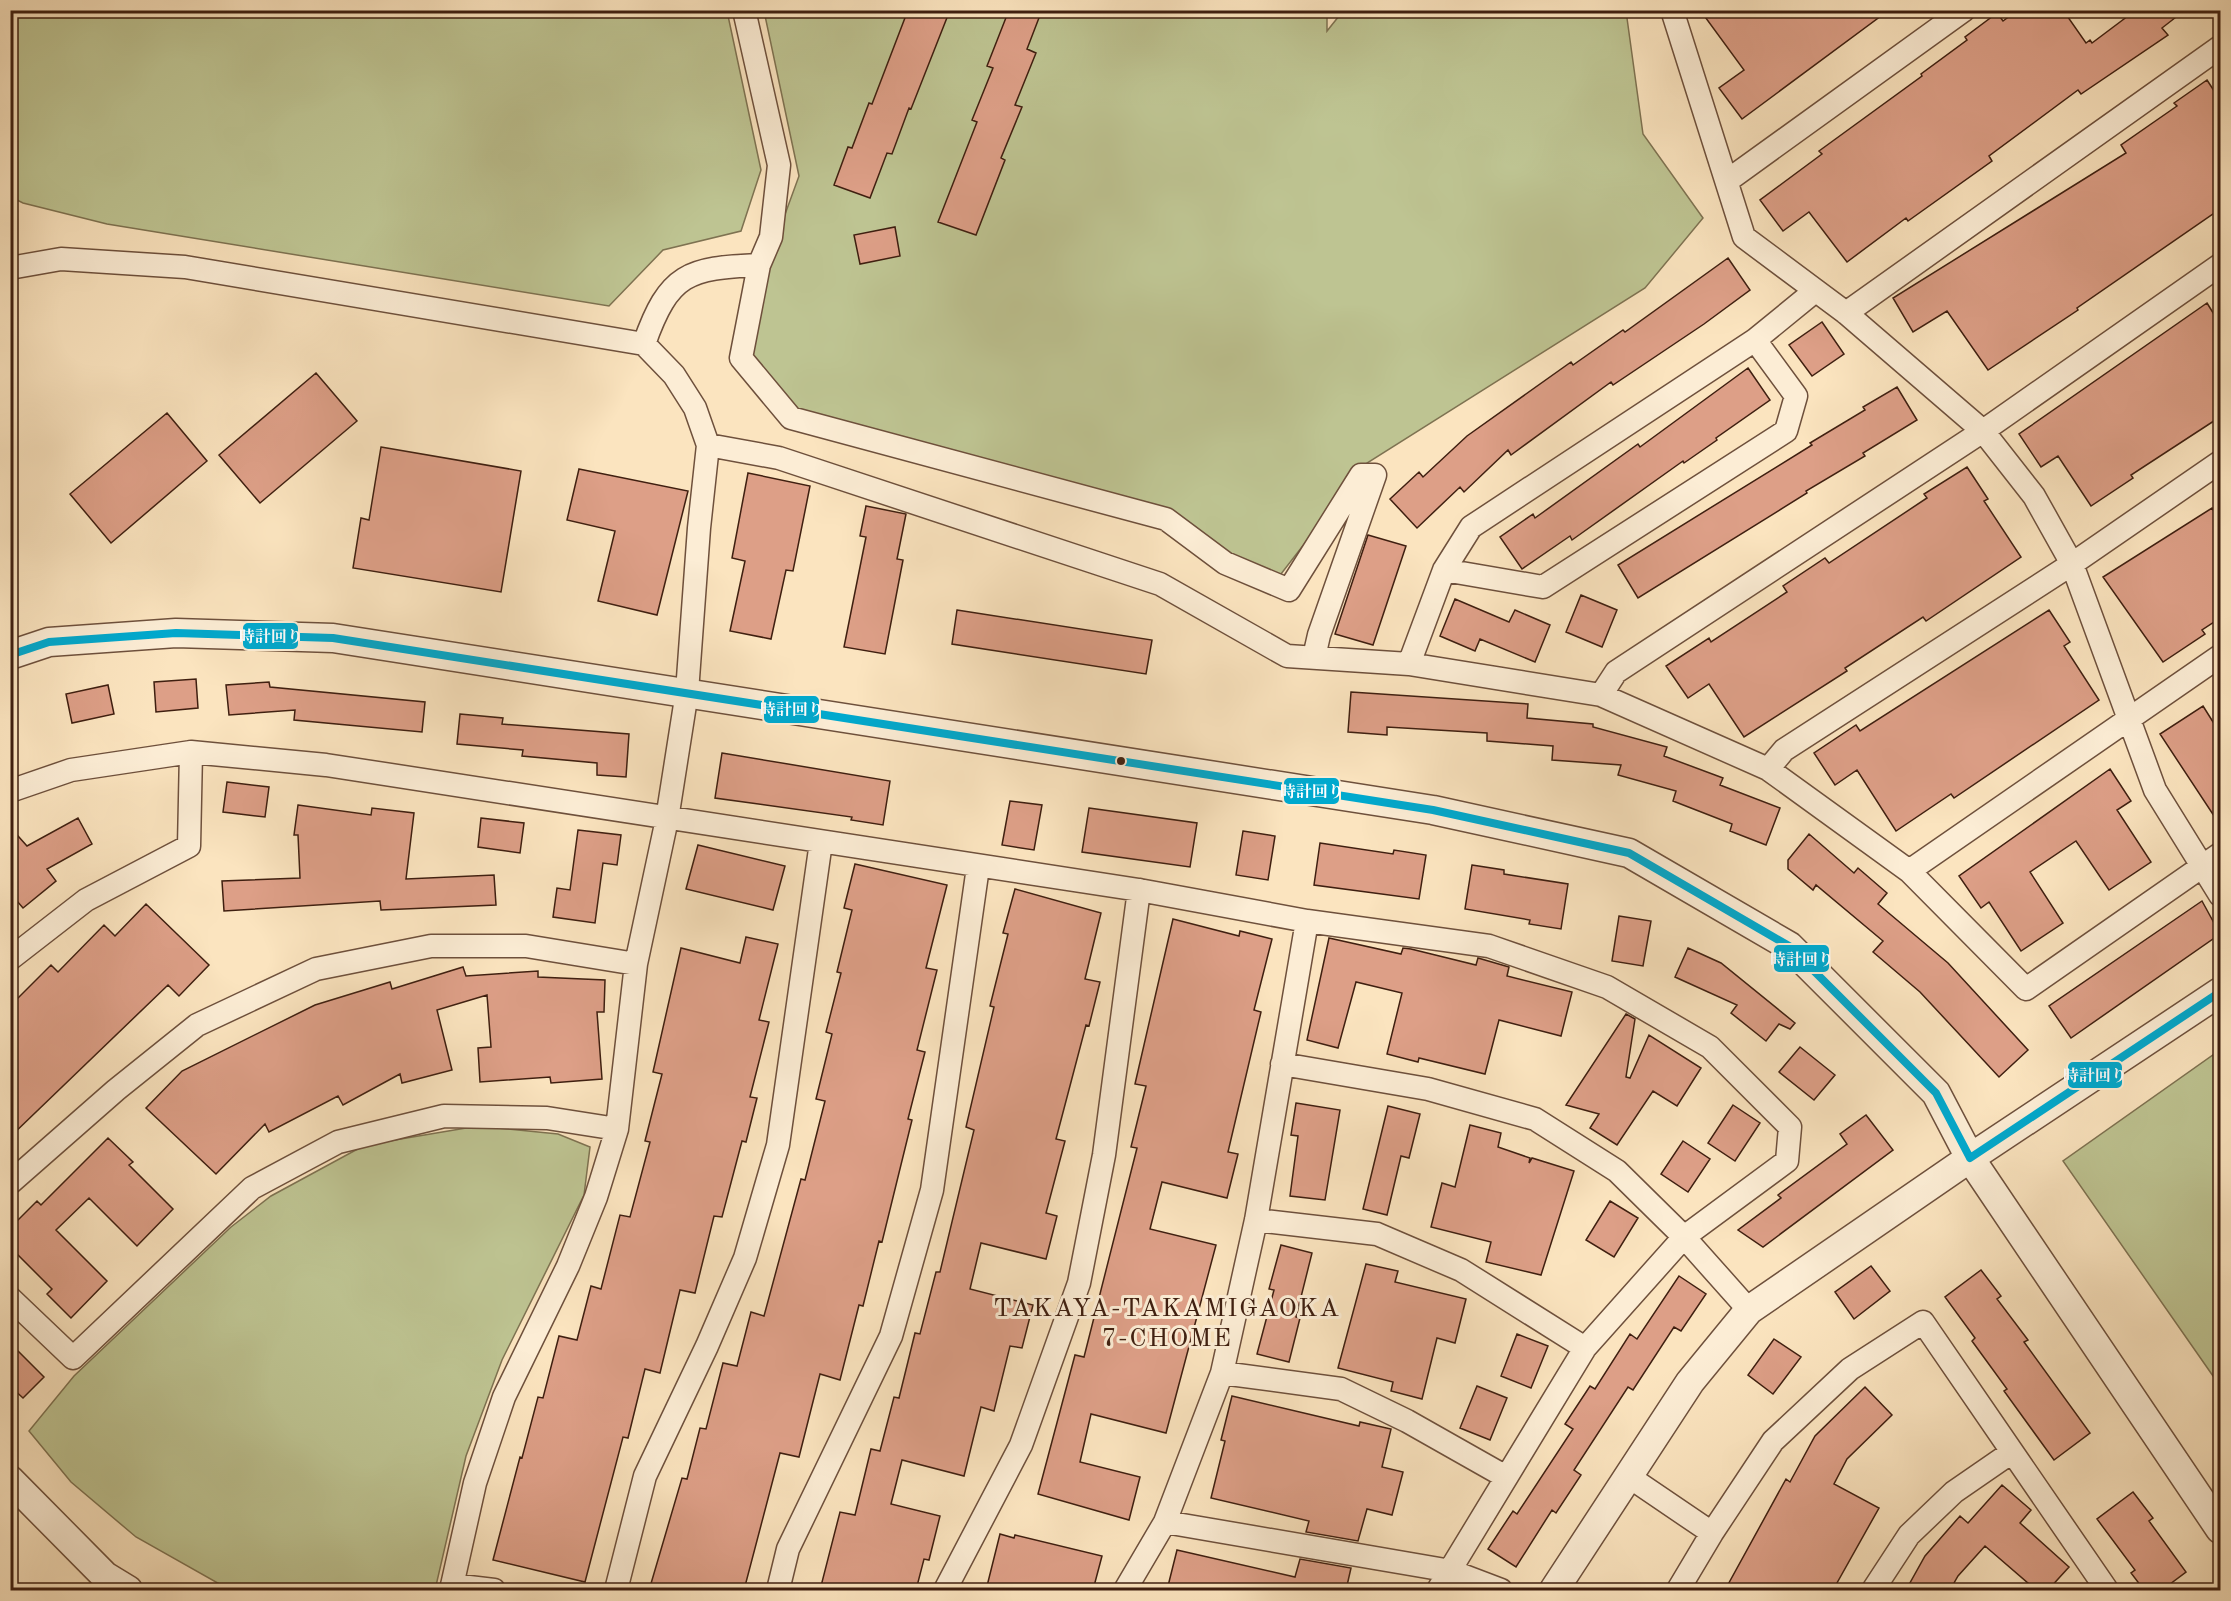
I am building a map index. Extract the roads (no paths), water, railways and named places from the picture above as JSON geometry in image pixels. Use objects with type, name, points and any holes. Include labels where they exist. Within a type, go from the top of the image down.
[{"type":"street","points":[[744,10],[779,165],[771,237],[759,266],[741,358],[791,418],[1166,519],[1225,563],[1289,590],[1361,475],[1375,474],[1319,635],[1314,657]]},
{"type":"street","points":[[1672,10],[1744,237],[1846,313],[1983,431],[2034,496],[2072,564],[2155,790],[2220,895]]},
{"type":"street","points":[[1727,181],[1964,10]]},
{"type":"street","points":[[1846,313],[2220,47]]},
{"type":"street","points":[[10,268],[61,259],[184,267],[644,344],[674,375],[695,408],[708,444],[699,528],[687,692],[668,819],[636,964],[617,1129],[596,1197],[568,1266],[504,1397],[475,1483],[452,1588],[494,1590]]},
{"type":"street","points":[[644,344],[655,312],[679,282],[709,268],[759,266]]},
{"type":"street","points":[[1601,695],[1616,672],[1983,431],[2220,266]]},
{"type":"street","points":[[1408,664],[1444,570],[1471,527],[1755,340],[1815,291]]},
{"type":"street","points":[[1444,570],[1543,586],[1786,431],[1796,396],[1755,340]]},
{"type":"street","points":[[708,444],[779,458],[1160,584],[1287,656],[1408,664],[1601,695],[1768,769],[1909,871],[2026,989],[2220,854]]},
{"type":"street","points":[[1768,769],[1784,750],[2072,564],[2220,462]]},
{"type":"street","points":[[10,655],[49,642],[176,633],[333,638],[1433,810],[1629,853],[1789,946],[1936,1093],[1970,1158],[2220,1529]]},
{"type":"street","points":[[1909,871],[2220,656]]},
{"type":"street","points":[[10,959],[86,900],[189,846],[191,752]]},
{"type":"street","points":[[10,791],[71,770],[191,752],[326,765],[1139,891],[1307,921],[1489,946],[1607,987],[1710,1047],[1790,1127],[1787,1161],[1684,1237],[1585,1348],[1438,1590]]},
{"type":"street","points":[[616,1590],[645,1476],[707,1346],[745,1258],[778,1145],[821,842]]},
{"type":"street","points":[[778,1590],[788,1549],[891,1336],[932,1190],[978,867]]},
{"type":"street","points":[[945,1590],[1021,1445],[1078,1283],[1104,1155],[1139,891]]},
{"type":"street","points":[[1125,1590],[1165,1521],[1222,1373],[1256,1220],[1307,921]]},
{"type":"street","points":[[10,1183],[116,1090],[198,1025],[316,969],[431,946],[526,946],[636,964]]},
{"type":"street","points":[[1554,1590],[1690,1382],[1749,1310],[1970,1158],[2220,992]]},
{"type":"street","points":[[1282,1064],[1428,1089],[1535,1119],[1617,1171],[1684,1237],[1749,1310]]},
{"type":"street","points":[[10,1298],[74,1358],[252,1188],[338,1142],[444,1116],[547,1118],[617,1129]]},
{"type":"street","points":[[1256,1220],[1377,1234],[1461,1270],[1585,1348]]},
{"type":"street","points":[[1678,1590],[1712,1533],[1773,1441],[1850,1369],[1923,1322],[2102,1589]]},
{"type":"street","points":[[1222,1373],[1341,1389],[1407,1421],[1506,1477]]},
{"type":"street","points":[[1873,1590],[1909,1535],[1954,1492],[2012,1452]]},
{"type":"street","points":[[1628,1476],[1712,1533]]},
{"type":"street","points":[[10,1480],[105,1576],[128,1590]]},
{"type":"street","points":[[1165,1521],[1451,1571],[1501,1590]]},
{"type":"district","name":"TAKAYA-TAKAMIGAOKA 7-CHOME","points":[[1167,1324]]}]
